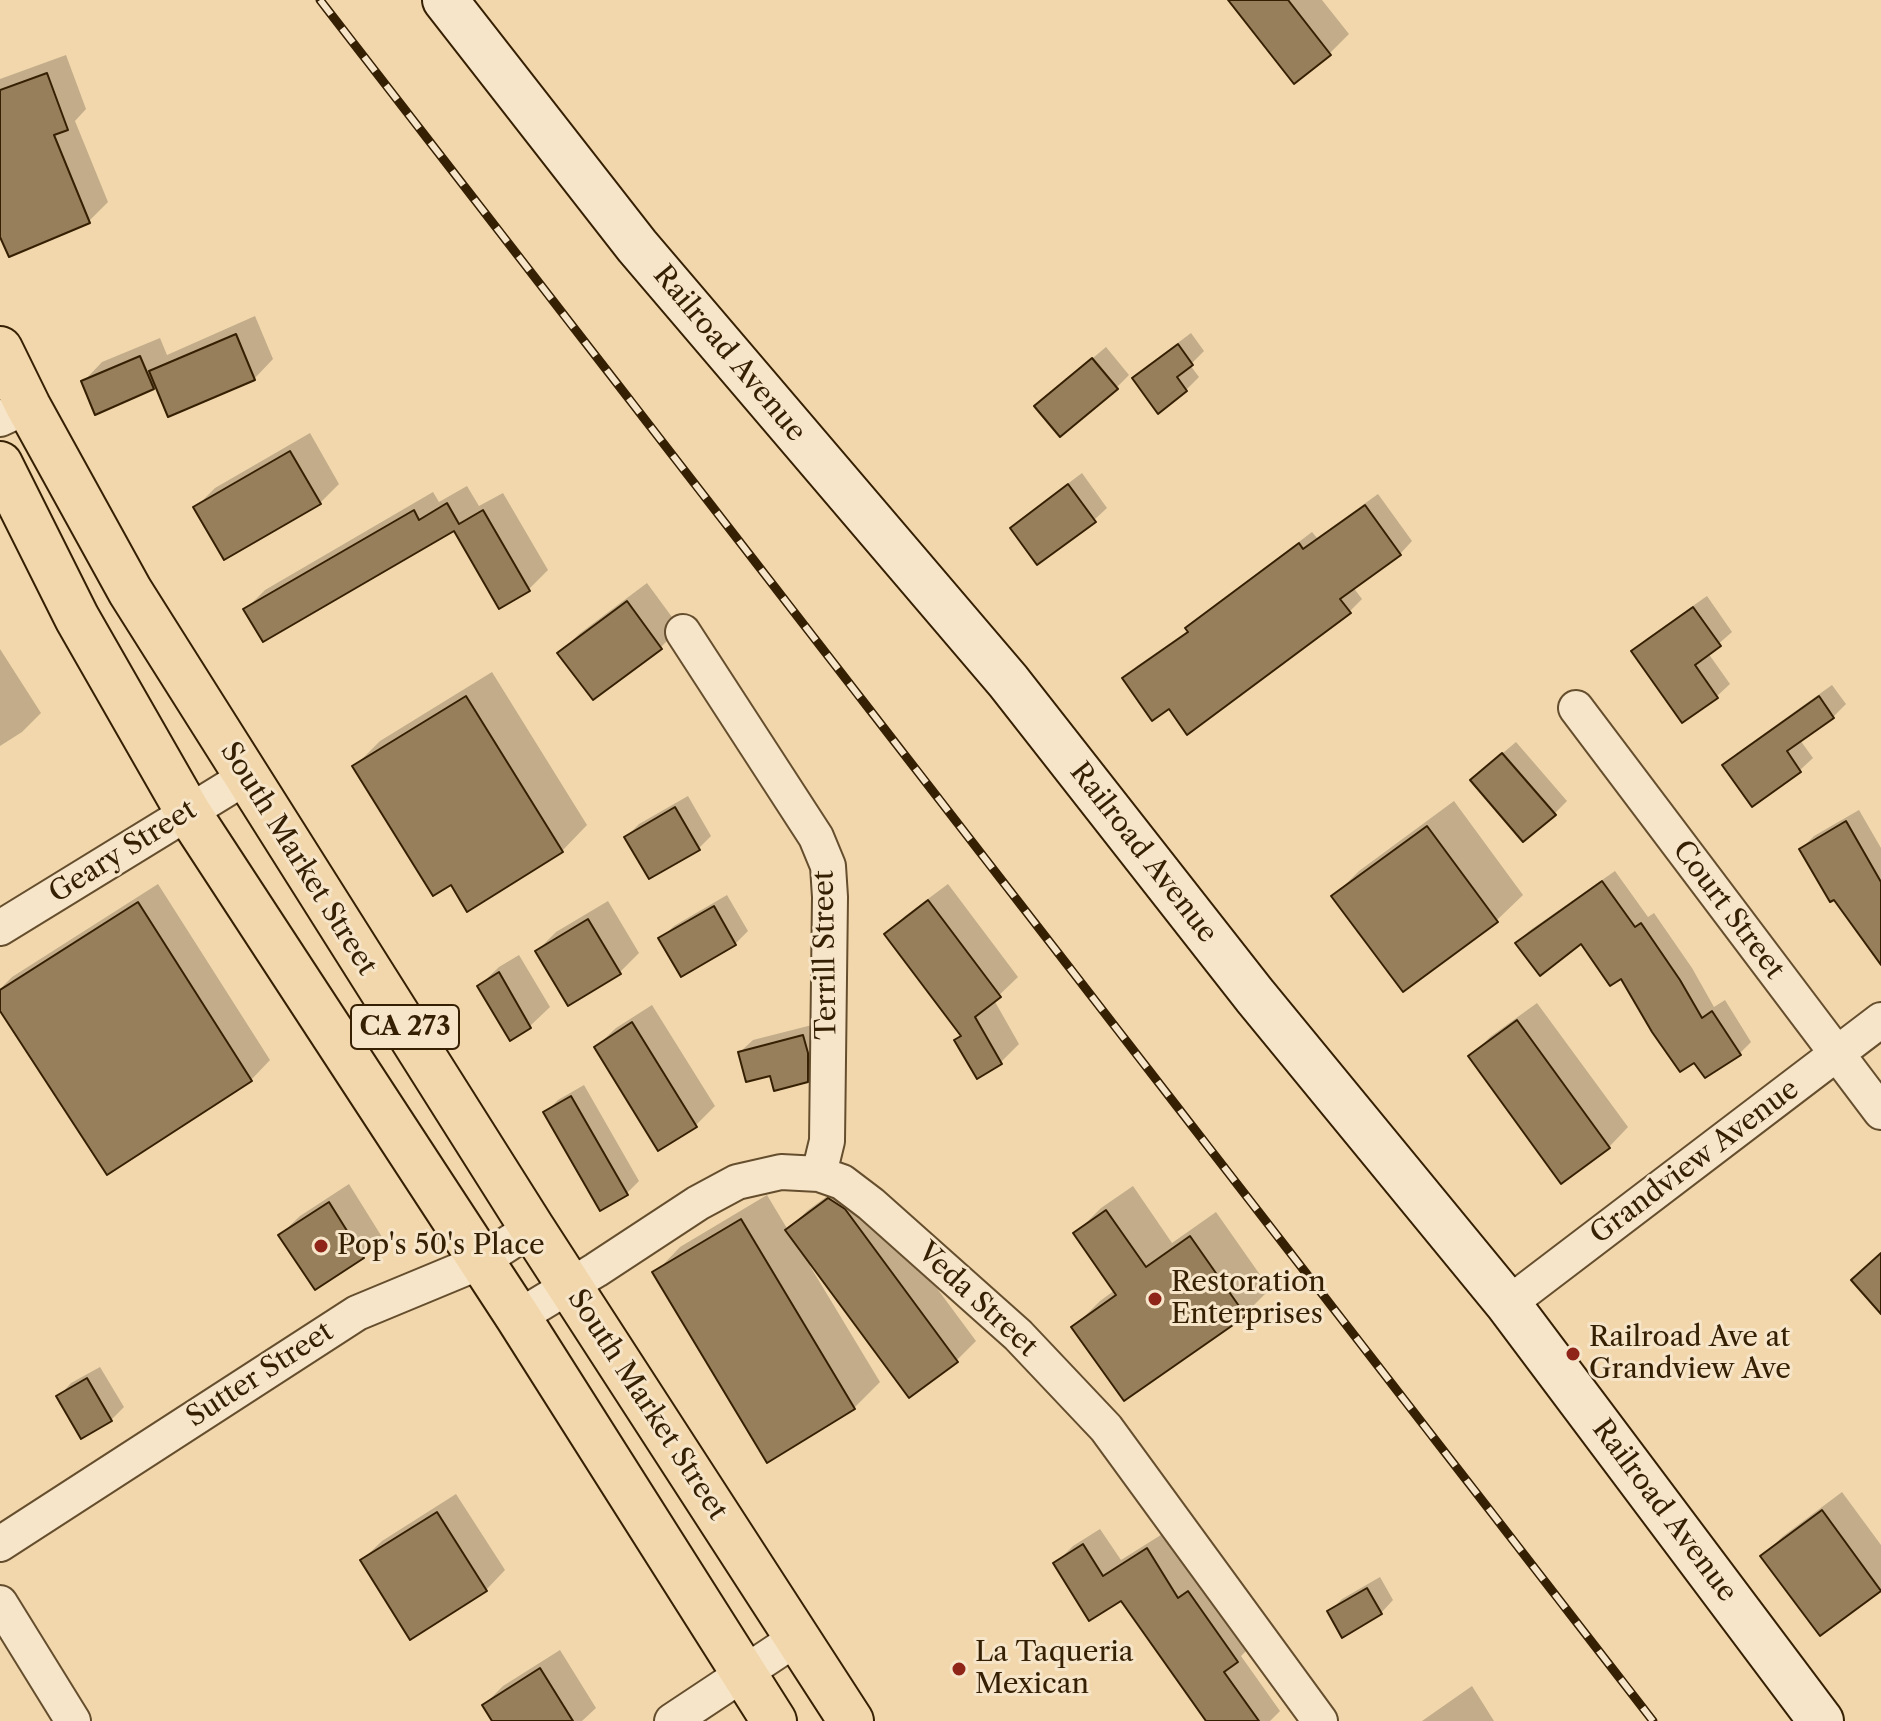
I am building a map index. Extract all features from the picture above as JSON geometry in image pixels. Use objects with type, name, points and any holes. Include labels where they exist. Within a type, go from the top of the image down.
[{"type":"main road","name":"Railroad Avenue","points":[[445,0],[637,246],[1008,681],[1255,996],[1508,1304],[1821,1721]]},
{"type":"main road","name":"South Market Street","points":[[0,349],[14,412],[532,1228],[851,1721]]},
{"type":"main road","name":"CA 273","points":[[0,464],[77,618],[188,812],[518,1317],[774,1721]]},
{"type":"street","name":"Terrill Street","points":[[683,632],[816,837],[828,866],[827,1141],[819,1174]]},
{"type":"street","name":"Court Street","points":[[1576,708],[1881,1112]]},
{"type":"street","name":"Geary Street","points":[[0,928],[246,777]]},
{"type":"street","name":"Grandview Avenue","points":[[1508,1304],[1881,1020]]},
{"type":"street","name":"Veda Street","points":[[518,1317],[723,1188],[768,1173],[819,1174],[842,1182],[871,1204],[1018,1335],[1106,1428],[1320,1721]]},
{"type":"street","name":"Sutter Street","points":[[0,1544],[357,1313],[480,1262],[532,1228]]},
{"type":"street","points":[[0,1603],[73,1721]]},
{"type":"street","points":[[672,1721],[797,1638]]},
{"type":"building","points":[[1228,0],[1288,0],[1331,55],[1294,84]]},
{"type":"building","points":[[47,73],[68,130],[54,135],[90,223],[9,257],[0,237],[0,90]]},
{"type":"building","points":[[236,334],[255,380],[168,417],[149,371]]},
{"type":"building","points":[[1178,344],[1193,365],[1177,377],[1187,391],[1158,414],[1132,378]]},
{"type":"building","points":[[140,356],[154,389],[95,415],[81,381]]},
{"type":"building","points":[[1092,358],[1118,389],[1060,437],[1034,406]]},
{"type":"building","points":[[290,451],[321,504],[224,560],[193,507]]},
{"type":"building","points":[[1068,484],[1096,522],[1037,565],[1010,528]]},
{"type":"building","points":[[447,503],[459,524],[483,510],[530,591],[499,609],[454,531],[263,642],[243,609],[414,510],[419,520]]},
{"type":"building","points":[[1365,505],[1401,555],[1340,599],[1351,613],[1187,735],[1169,709],[1152,721],[1122,678],[1188,632],[1185,628],[1299,543],[1303,549]]},
{"type":"building","points":[[627,601],[662,649],[593,700],[557,653]]},
{"type":"building","points":[[1693,607],[1721,646],[1695,665],[1718,698],[1682,723],[1631,651]]},
{"type":"building","points":[[466,696],[563,852],[467,912],[451,885],[433,896],[352,766]]},
{"type":"building","points":[[1819,696],[1834,718],[1787,751],[1801,772],[1752,807],[1722,765]]},
{"type":"building","points":[[1502,753],[1556,815],[1523,842],[1470,780]]},
{"type":"building","points":[[675,807],[700,850],[649,879],[624,837]]},
{"type":"building","points":[[1846,821],[1881,882],[1881,965],[1834,900],[1830,902],[1799,849]]},
{"type":"building","points":[[1427,826],[1498,922],[1403,992],[1331,896]]},
{"type":"building","points":[[1602,881],[1635,927],[1641,923],[1702,1018],[1712,1011],[1741,1055],[1705,1078],[1694,1063],[1680,1072],[1621,979],[1610,986],[1581,944],[1540,976],[1515,943]]},
{"type":"building","points":[[928,900],[1001,997],[975,1017],[1002,1064],[977,1079],[954,1040],[961,1036],[884,934]]},
{"type":"building","points":[[138,902],[252,1081],[107,1175],[0,1011],[0,990]]},
{"type":"building","points":[[714,906],[736,945],[681,977],[658,938]]},
{"type":"building","points":[[588,919],[621,974],[568,1006],[535,951]]},
{"type":"building","points":[[499,972],[531,1028],[510,1041],[477,986]]},
{"type":"building","points":[[1517,1020],[1610,1148],[1561,1184],[1468,1056]]},
{"type":"building","points":[[632,1022],[697,1127],[658,1151],[594,1047]]},
{"type":"building","points":[[803,1035],[808,1053],[808,1082],[774,1091],[770,1076],[746,1082],[738,1052]]},
{"type":"building","points":[[571,1096],[628,1195],[600,1211],[543,1112]]},
{"type":"building","points":[[828,1198],[845,1209],[958,1362],[909,1398],[785,1230]]},
{"type":"building","name":"Pop's 50's Place","points":[[329,1202],[364,1258],[315,1290],[278,1235]]},
{"type":"building","points":[[1106,1210],[1146,1267],[1190,1236],[1246,1316],[1124,1401],[1071,1327],[1116,1295],[1073,1233]]},
{"type":"building","points":[[741,1219],[855,1409],[767,1463],[652,1272]]},
{"type":"building","points":[[1881,1253],[1881,1314],[1851,1280]]},
{"type":"building","points":[[87,1378],[112,1421],[81,1439],[56,1396]]},
{"type":"building","points":[[1822,1510],[1881,1591],[1820,1636],[1760,1556]]},
{"type":"building","points":[[437,1512],[487,1591],[410,1640],[360,1560]]},
{"type":"building","points":[[1083,1544],[1103,1576],[1147,1548],[1178,1598],[1188,1591],[1238,1662],[1224,1672],[1259,1721],[1206,1721],[1121,1601],[1089,1621],[1053,1563]]},
{"type":"building","points":[[1367,1588],[1382,1614],[1342,1638],[1327,1611]]},
{"type":"building","points":[[540,1668],[573,1721],[492,1721],[482,1705]]},
{"type":"railway","points":[[320,0],[1653,1721]]},
{"type":"place","name":"Pop's 50's Place","points":[[321,1246]]},
{"type":"place","name":"Restoration Enterprises","points":[[1155,1299]]},
{"type":"place","name":"Railroad Ave at Grandview Ave","points":[[1573,1354]]},
{"type":"place","name":"La Taqueria Mexican","points":[[959,1669]]}]
